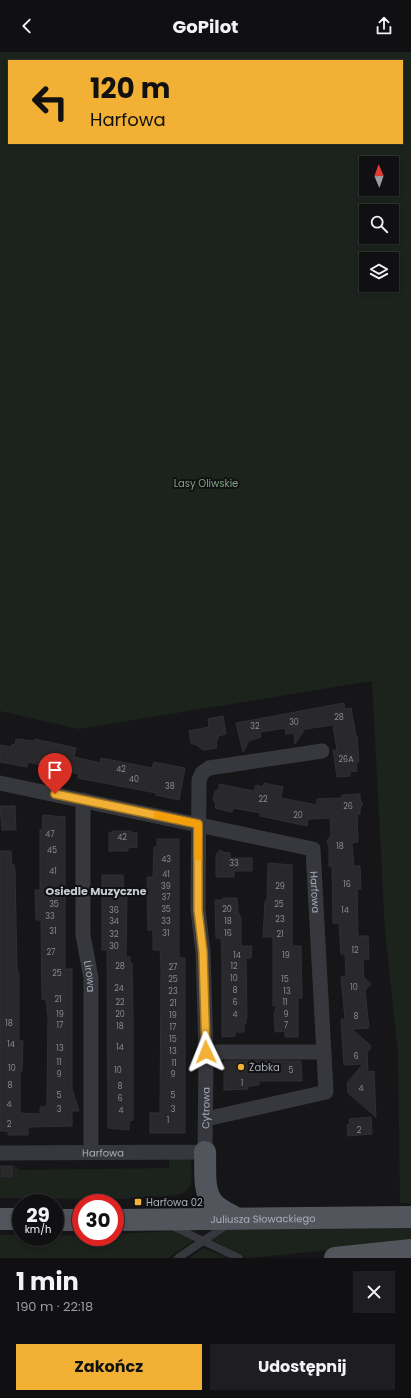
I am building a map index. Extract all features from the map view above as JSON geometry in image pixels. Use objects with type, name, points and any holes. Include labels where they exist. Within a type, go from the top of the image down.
[{"type":"main road","points":[[205,1152],[206,1185],[208,1195],[215,1205],[236,1218]]},
{"type":"main road","name":"Juliusza Słowackiego","points":[[124,1220],[411,1217]]},
{"type":"main road","points":[[0,1219],[12,1219]]},
{"type":"main road","points":[[335,1258],[411,1250]]},
{"type":"street","points":[[198,824],[199,780],[202,772],[209,768],[322,751]]},
{"type":"street","name":"Harfowa","points":[[0,783],[313,849],[326,1092],[206,1119]]},
{"type":"street","name":"Lirowa","points":[[83,800],[83,935],[91,978],[91,1152]]},
{"type":"street","name":"Cytrowa","points":[[198,824],[198,910],[203,952],[206,1052],[205,1152]]},
{"type":"street","points":[[206,1052],[324,1052]]},
{"type":"street","name":"Harfowa","points":[[0,1153],[205,1152]]},
{"type":"lane","points":[[178,1258],[236,1218]]},
{"type":"lane","points":[[157,1219],[239,1258]]},
{"type":"green space","name":"Lasy Oliwskie","points":[[0,52],[411,52],[411,1203],[400,1203],[398,1053],[385,931],[372,681],[78,729],[0,711]]},
{"type":"green space","points":[[191,1158],[192,1178],[190,1186],[184,1192],[169,1196],[125,1199],[124,1194],[72,1194],[72,1199],[64,1199],[64,1194],[12,1194],[12,1198],[0,1198],[0,1178],[12,1178],[12,1166],[16,1166],[19,1170],[169,1168],[169,1159]]},
{"type":"green space","points":[[411,1225],[411,1242],[248,1258],[210,1239],[229,1227]]},
{"type":"green space","points":[[174,1231],[193,1241],[168,1258],[0,1258],[0,1235],[12,1235],[12,1246],[64,1246],[64,1236],[72,1235],[72,1246],[124,1246],[124,1234]]},
{"type":"green space","points":[[204,1248],[227,1258],[189,1258]]},
{"type":"building","points":[[344,703],[345,709],[351,708],[357,736],[359,762],[356,763],[357,771],[350,772],[350,776],[337,777],[333,750],[337,750],[333,725],[305,729],[295,744],[294,733],[286,734],[285,728],[260,732],[261,737],[249,741],[243,752],[236,723]]},
{"type":"building","points":[[223,716],[226,734],[218,736],[218,740],[216,740],[217,748],[203,750],[195,744],[191,744],[189,731],[209,727],[208,719]]},
{"type":"building","points":[[16,739],[34,741],[35,739],[76,748],[74,757],[101,763],[101,758],[152,768],[154,762],[185,768],[179,800],[156,795],[156,793],[78,778],[79,774],[28,762],[27,767],[0,762],[0,745],[12,747],[12,744],[15,745]]},
{"type":"building","points":[[264,783],[283,787],[281,798],[317,805],[317,799],[342,798],[342,795],[360,794],[360,800],[363,804],[360,808],[360,814],[357,814],[358,842],[352,843],[354,866],[360,866],[361,889],[357,889],[358,936],[368,936],[369,959],[363,959],[364,978],[371,984],[365,990],[369,1028],[352,1029],[370,1045],[370,1049],[367,1052],[368,1072],[374,1071],[376,1117],[348,1093],[347,1083],[363,1064],[344,1065],[341,1019],[345,1019],[341,977],[346,976],[345,954],[341,954],[339,923],[333,923],[332,866],[329,866],[329,847],[327,841],[331,835],[330,818],[308,819],[307,826],[260,816],[260,813],[233,808],[232,812],[215,808],[216,803],[213,800],[215,791],[219,789],[219,784],[254,791],[256,785],[263,787]]},
{"type":"building","points":[[0,806],[15,806],[16,830],[2,830]]},
{"type":"building","points":[[43,815],[65,817],[65,969],[72,969],[72,1089],[79,1111],[72,1111],[72,1126],[28,1127],[28,1135],[8,1135],[8,1131],[0,1131],[0,851],[11,851],[12,865],[14,865],[15,871],[17,969],[19,975],[19,1041],[23,1041],[22,1071],[20,1071],[20,1113],[40,1114],[40,1107],[46,1107],[47,1101],[48,1017],[46,1000],[42,999],[41,920],[36,920],[35,890],[40,890],[40,830],[42,830]]},
{"type":"building","points":[[112,831],[131,831],[131,833],[137,833],[137,847],[128,848],[128,851],[109,851],[109,833],[112,833]]},
{"type":"building","points":[[157,839],[179,839],[179,958],[185,958],[185,1133],[150,1133],[150,1113],[160,1113],[161,966],[160,950],[153,950],[153,930],[148,930],[147,877],[153,877],[154,847],[157,847]]},
{"type":"building","points":[[220,850],[230,853],[230,858],[252,858],[252,871],[234,871],[234,877],[216,877],[216,855]]},
{"type":"building","points":[[268,863],[292,865],[292,946],[301,946],[302,998],[298,998],[298,1037],[285,1037],[285,1031],[275,1032],[274,1014],[277,1006],[273,1006],[273,937],[263,937],[265,901],[267,901]]},
{"type":"building","points":[[102,875],[123,875],[124,888],[127,894],[126,957],[130,957],[130,963],[132,963],[133,1017],[133,1120],[129,1121],[129,1130],[108,1128],[107,950],[102,950]]},
{"type":"building","points":[[223,898],[237,898],[238,912],[241,918],[241,946],[252,946],[251,958],[246,958],[247,1018],[246,1024],[244,1024],[244,1032],[235,1032],[235,1036],[222,1037],[221,938],[216,938],[215,900],[223,900]]},
{"type":"building","points":[[224,1061],[301,1061],[302,1081],[259,1081],[259,1085],[248,1086],[248,1089],[224,1090]]},
{"type":"building","points":[[371,1117],[372,1134],[348,1136],[347,1125],[350,1125],[349,1119]]},
{"type":"building","points":[[1,1166],[12,1166],[12,1177],[1,1177]]},
{"type":"slow traffic","points":[[157,815],[198,824],[198,857]]},
{"type":"place","name":"Żabka","points":[[241,1067]]},
{"type":"place","name":"Harfowa 02","points":[[138,1202]]},
{"type":"district","name":"Osiedle Muzyczne","points":[[96,891]]},
{"type":"route","points":[[55,794],[198,824],[198,910],[203,952],[206,1052]]}]
